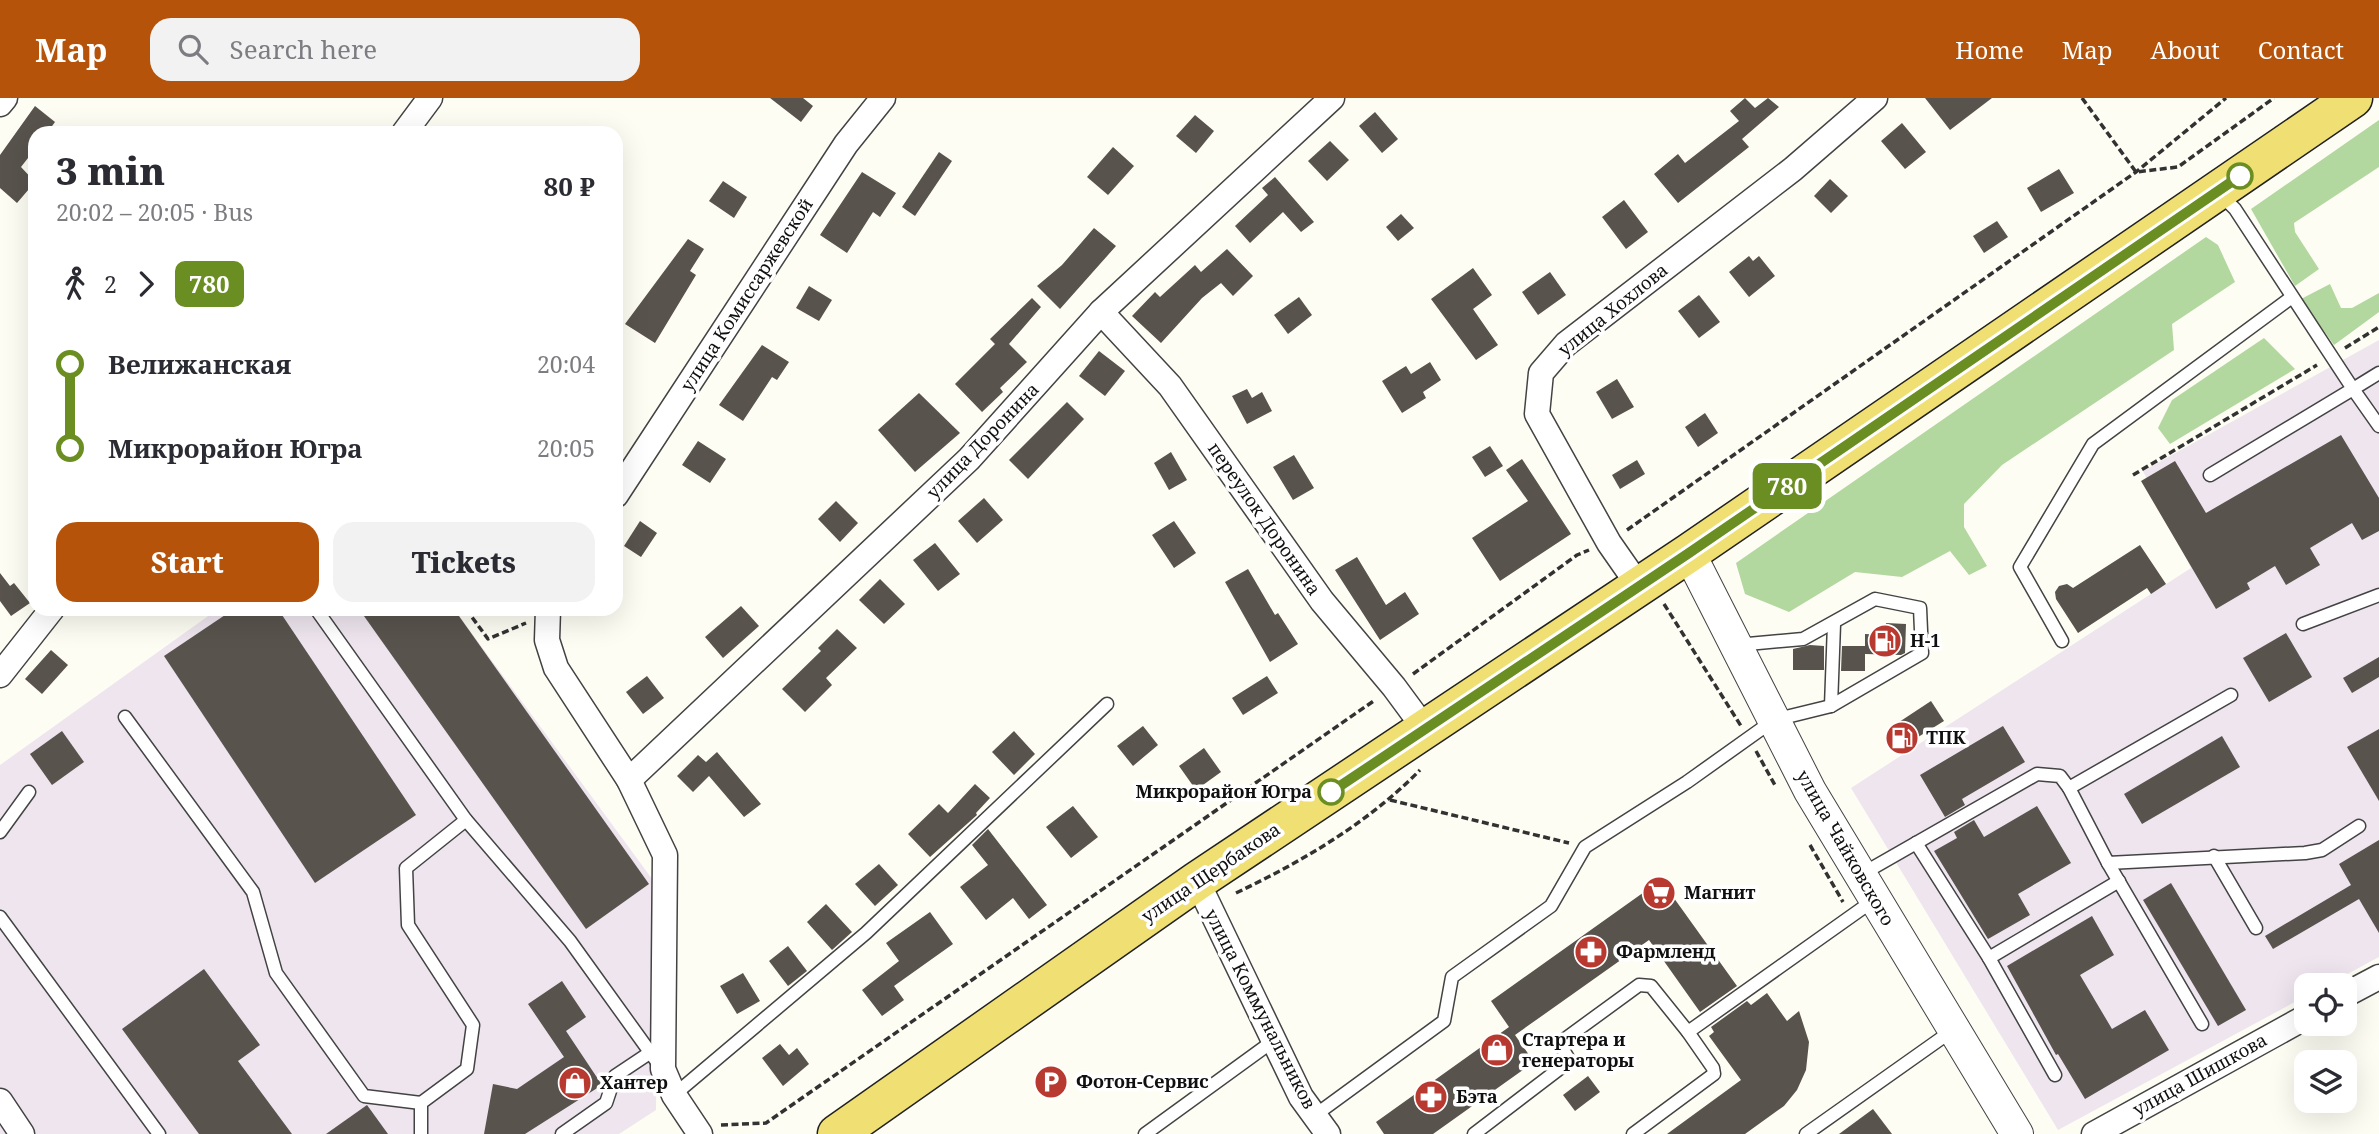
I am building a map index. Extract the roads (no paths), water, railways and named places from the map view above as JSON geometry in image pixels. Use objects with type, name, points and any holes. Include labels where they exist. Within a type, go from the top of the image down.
[{"type":"main road","name":"улица Щербакова","points":[[837,1134],[1197,881],[1689,553],[2353,98]]},
{"type":"street","points":[[0,104],[5,98]]},
{"type":"street","points":[[409,126],[430,98]]},
{"type":"street","name":"улица Комиссаржевской","points":[[623,484],[846,144],[883,98]]},
{"type":"street","name":"улица Доронина","points":[[629,780],[969,459],[1101,312],[1332,98]]},
{"type":"street","name":"улица Хохлова","points":[[1639,586],[1609,542],[1536,414],[1541,373],[1566,344],[1793,169],[1875,98]]},
{"type":"street","name":"переулок Доронина","points":[[1101,312],[1170,386],[1322,601],[1394,687],[1425,729]]},
{"type":"street","name":"улица Чайковского","points":[[1689,553],[1810,791],[1866,888],[2017,1134]]},
{"type":"street","points":[[0,675],[46,616]]},
{"type":"street","points":[[548,616],[547,640],[556,668],[629,780],[665,855],[657,1061],[674,1095],[707,1130]]},
{"type":"street","name":"улица Коммунальников","points":[[1197,881],[1273,1041],[1321,1125]]},
{"type":"street","points":[[2357,989],[2379,977]]},
{"type":"street","name":"улица Шишкова","points":[[2094,1134],[2294,1024]]},
{"type":"street","points":[[0,1101],[22,1134]]},
{"type":"lane","points":[[2218,191],[2235,209],[2379,426]]},
{"type":"lane","points":[[2062,641],[2020,567],[2093,444],[2292,297]]},
{"type":"lane","points":[[2210,475],[2379,373]]},
{"type":"lane","points":[[2303,624],[2379,595]]},
{"type":"lane","points":[[1321,1125],[1444,1021],[1452,977],[1551,906],[1585,847],[1687,782],[1774,720],[1831,706],[1922,653],[1920,608],[1875,599],[1803,639],[1737,645]]},
{"type":"lane","points":[[321,616],[466,820],[570,941],[657,1061],[615,1076],[606,1103],[562,1134]]},
{"type":"lane","points":[[1831,706],[1834,624]]},
{"type":"lane","points":[[2069,788],[2231,695]]},
{"type":"lane","points":[[674,1095],[866,933],[1107,704]]},
{"type":"lane","points":[[125,717],[253,892],[276,973],[364,1096],[421,1103],[467,1069],[473,1025],[408,925],[406,868],[466,820]]},
{"type":"lane","points":[[1688,1032],[1866,888],[1916,843],[2037,774],[2060,776],[2069,788],[2108,863],[2202,1024]]},
{"type":"lane","points":[[0,832],[29,792]]},
{"type":"lane","points":[[2108,863],[2214,856],[2281,857],[2322,849],[2359,826]]},
{"type":"lane","points":[[1916,843],[1989,958],[2055,1075]]},
{"type":"lane","points":[[2214,856],[2256,928]]},
{"type":"lane","points":[[1989,958],[2119,881]]},
{"type":"lane","points":[[0,917],[159,1134]]},
{"type":"lane","points":[[1474,1134],[1563,1066],[1568,1058],[1561,1046],[1565,1039],[1642,984],[1651,986],[1688,1032],[1713,1068],[1714,1074],[1633,1134]]},
{"type":"lane","points":[[1806,1134],[1953,1030]]},
{"type":"lane","points":[[1145,1134],[1273,1041]]},
{"type":"lane","points":[[421,1103],[421,1134]]},
{"type":"place","name":"Н-1","points":[[1885,641]]},
{"type":"place","name":"ТПК","points":[[1902,738]]},
{"type":"place","name":"Микрорайон Югра","points":[[1331,792]]},
{"type":"place","name":"Магнит","points":[[1659,893]]},
{"type":"place","name":"Фармленд","points":[[1591,952]]},
{"type":"place","name":"Стартера и генераторы","points":[[1497,1050]]},
{"type":"place","name":"Фотон-Сервис","points":[[1051,1082]]},
{"type":"place","name":"Хантер","points":[[575,1083]]},
{"type":"place","name":"Бэта","points":[[1431,1097]]}]
